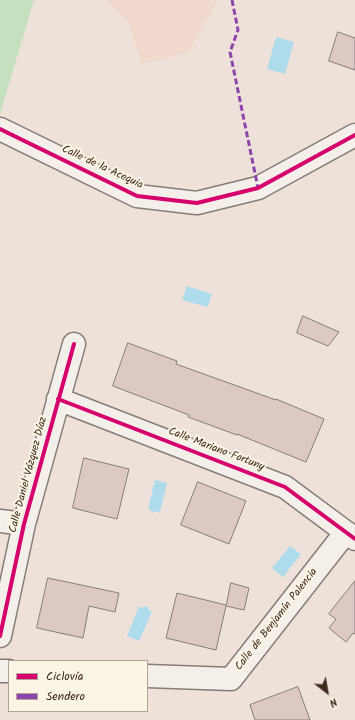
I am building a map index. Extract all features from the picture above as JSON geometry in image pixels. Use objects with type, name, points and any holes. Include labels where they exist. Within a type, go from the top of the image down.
[{"type":"street","name":"Calle de la Acequia","points":[[0,130],[137,196],[197,203],[258,188],[355,135]]},
{"type":"street","name":"Calle Daniel Vázquez Díaz","points":[[0,636],[24,524],[74,344]]},
{"type":"street","name":"Calle Mariano Fortuny","points":[[58,399],[285,487],[350,535]]},
{"type":"street","points":[[0,521],[24,524]]},
{"type":"street","name":"Calle de Benjamín Palencia","points":[[148,676],[231,679],[350,535]]},
{"type":"shaded area","points":[[106,0],[218,0],[188,53],[141,64],[129,23]]},
{"type":"green space","points":[[0,0],[34,0],[0,114]]},
{"type":"water","points":[[276,37],[294,42],[285,74],[267,69]]},
{"type":"water","points":[[187,286],[212,294],[208,307],[182,300]]},
{"type":"water","points":[[155,480],[167,483],[160,512],[156,511],[152,513],[151,510],[148,509]]},
{"type":"water","points":[[290,546],[301,554],[283,577],[272,568]]},
{"type":"water","points":[[139,606],[142,608],[145,606],[148,607],[149,611],[152,612],[139,641],[127,636]]},
{"type":"building","points":[[338,32],[355,38],[355,70],[329,61]]},
{"type":"building","points":[[303,316],[339,332],[328,346],[297,333]]},
{"type":"building","points":[[128,343],[177,361],[176,364],[276,399],[324,419],[306,462],[237,434],[188,417],[189,415],[113,386]]},
{"type":"building","points":[[84,458],[129,469],[117,519],[73,508]]},
{"type":"building","points":[[198,482],[246,501],[229,544],[181,525]]},
{"type":"building","points":[[48,578],[119,593],[115,612],[89,606],[83,638],[37,628]]},
{"type":"building","points":[[355,581],[355,634],[353,633],[346,642],[329,628],[336,619],[329,614]]},
{"type":"building","points":[[231,583],[249,588],[244,610],[226,606],[216,650],[166,638],[177,593],[226,605]]},
{"type":"building","points":[[298,687],[310,720],[255,720],[250,705]]},
{"type":"marked path","points":[[232,0],[238,30],[230,52],[258,188]]},
{"type":"cycle path","points":[[0,129],[137,196],[197,203],[258,188],[355,135]]},
{"type":"cycle path","points":[[0,636],[24,524],[74,344]]},
{"type":"cycle path","points":[[58,399],[285,487],[355,539]]}]
